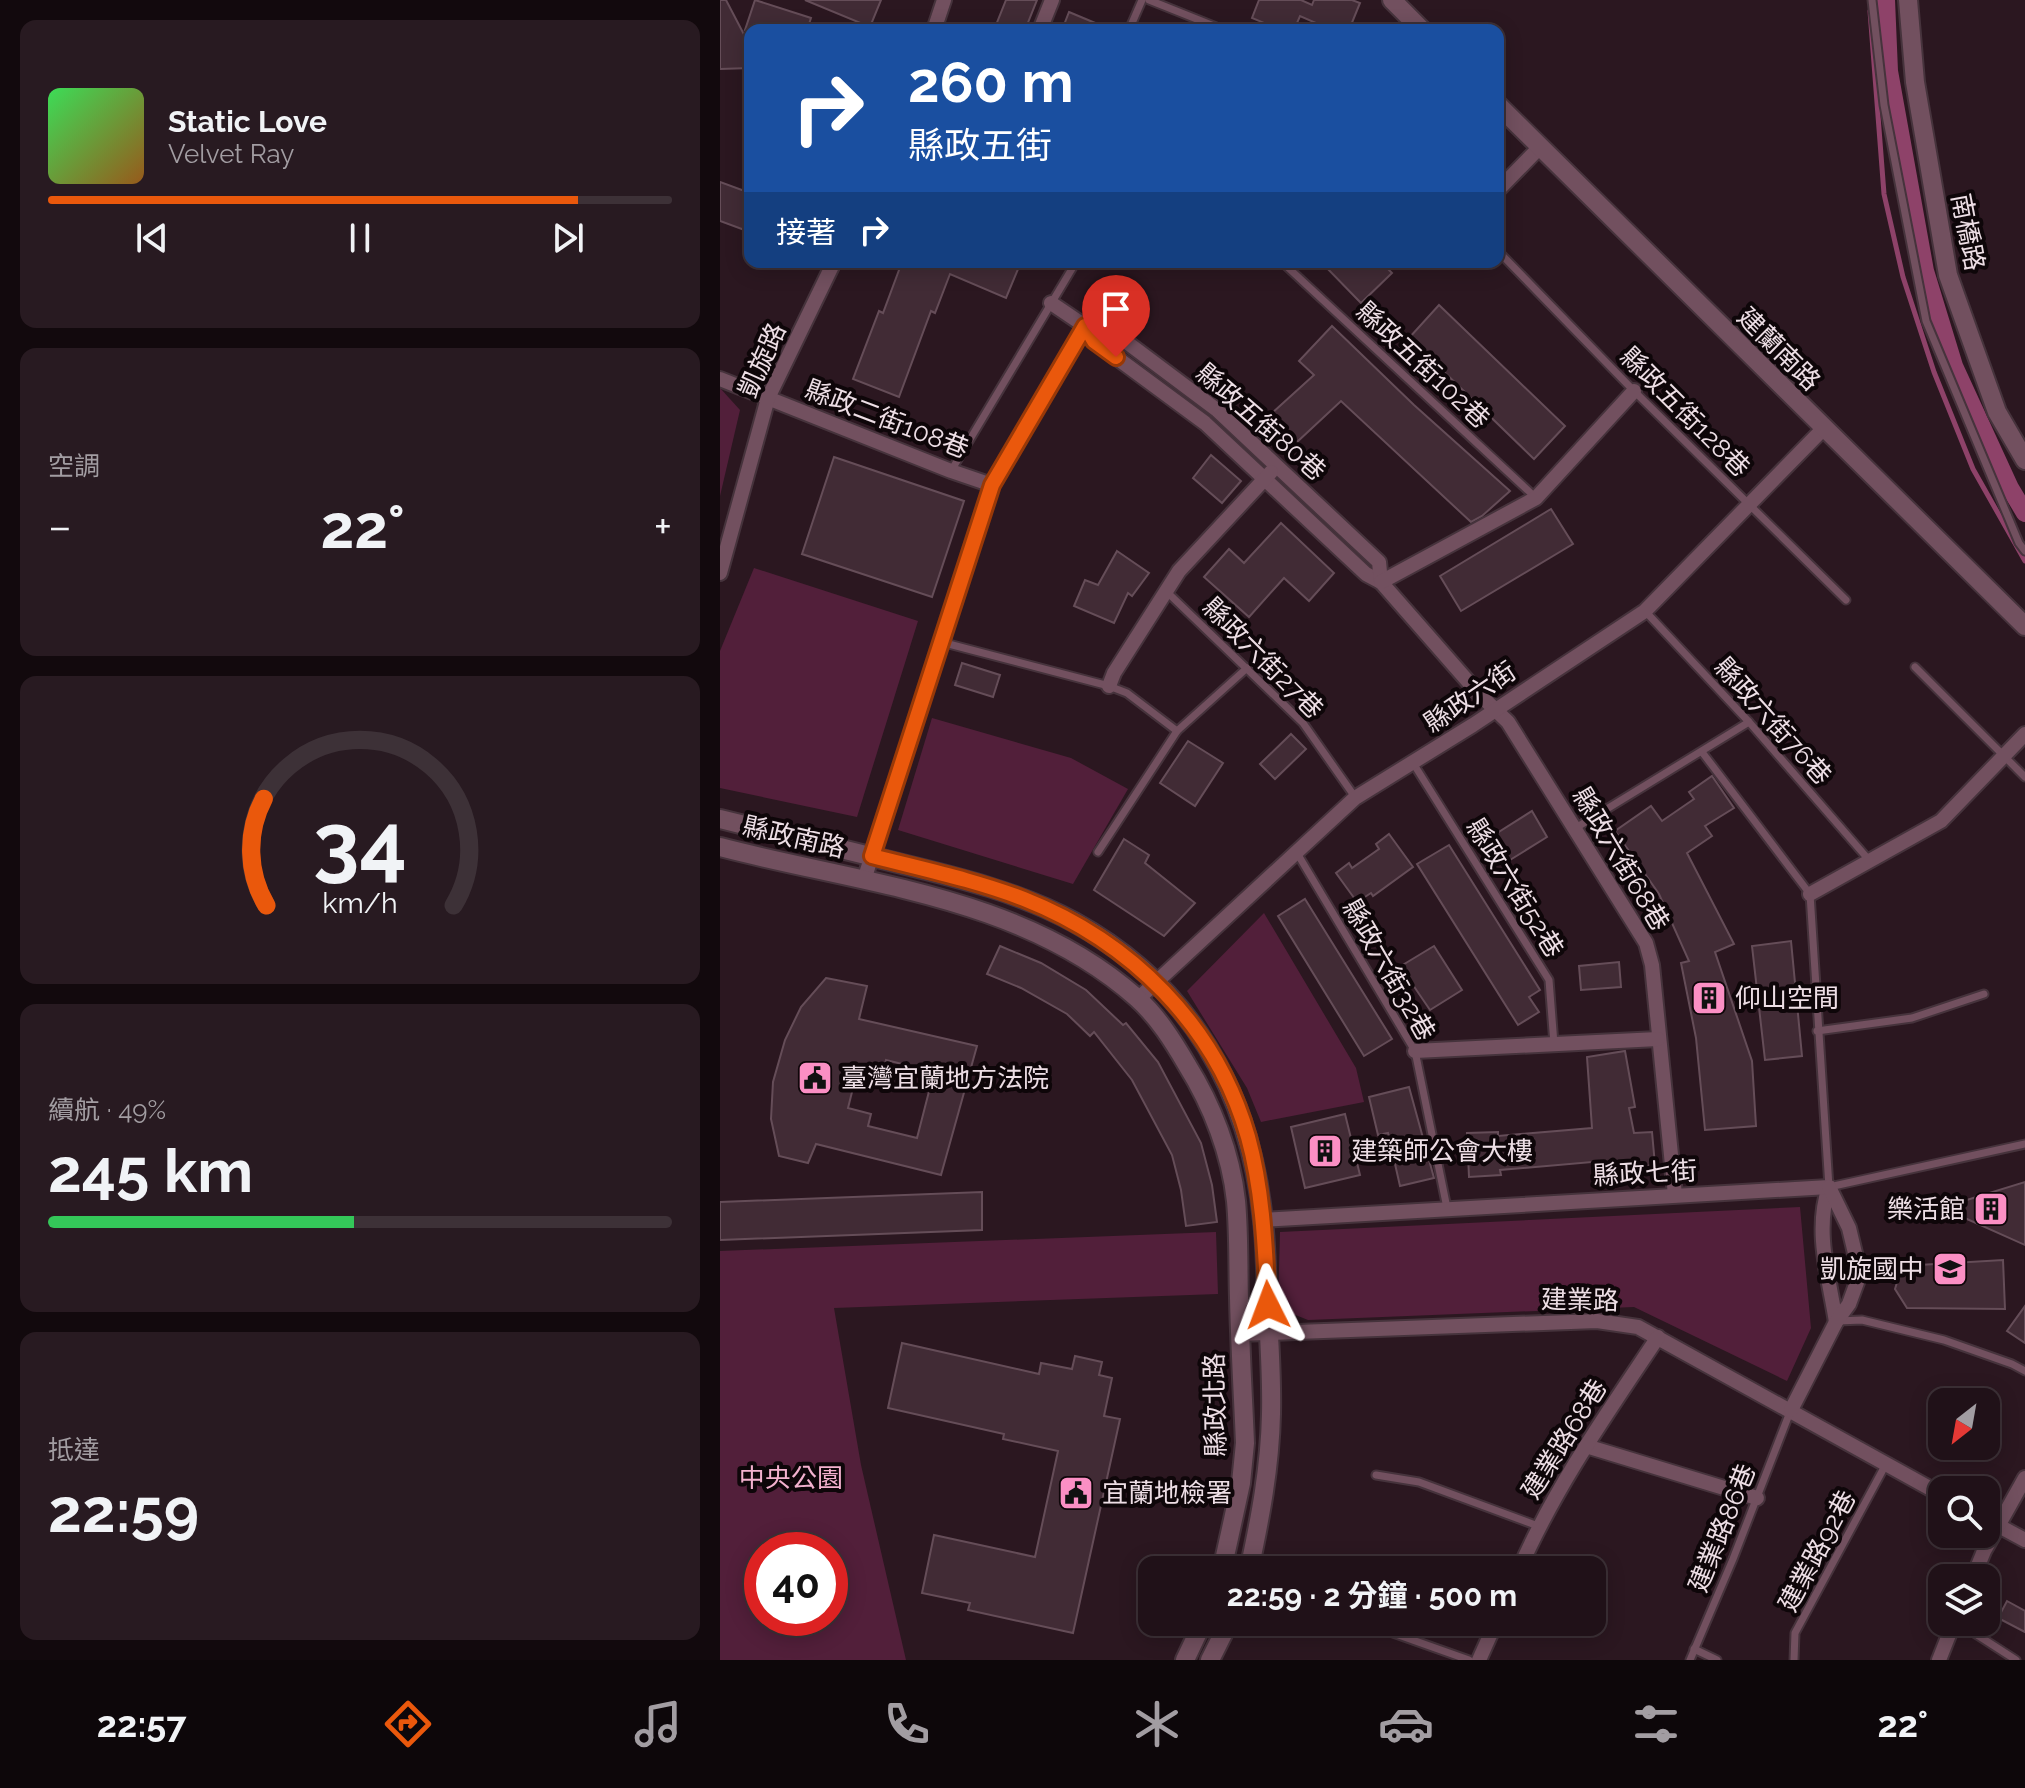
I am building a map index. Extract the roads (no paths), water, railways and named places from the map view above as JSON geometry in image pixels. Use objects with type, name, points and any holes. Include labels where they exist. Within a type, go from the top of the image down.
[{"type":"street","points":[[936,24],[944,0]]},
{"type":"street","points":[[1042,24],[1052,0]]},
{"type":"street","points":[[1392,0],[1416,24]]},
{"type":"street","name":"南橋路","points":[[1908,0],[1915,82],[1948,275],[1997,412],[2025,460]]},
{"type":"street","name":"建蘭南路","points":[[1504,111],[2025,626]]},
{"type":"street","points":[[1504,184],[1540,147]]},
{"type":"street","name":"凱旋路","points":[[720,573],[768,398],[831,268]]},
{"type":"street","name":"縣政五街80巷","points":[[1051,303],[1085,326],[1094,341],[1205,423],[1366,574],[1381,582],[1494,709]]},
{"type":"street","name":"縣政五街80巷","points":[[1085,326],[1105,326],[1217,410],[1379,562],[1381,582]]},
{"type":"street","name":"縣政二街108巷","points":[[720,379],[992,485]]},
{"type":"street","points":[[1381,582],[1536,498],[1634,391]]},
{"type":"street","name":"縣政六街","points":[[1138,999],[1355,798],[1645,611],[1823,429]]},
{"type":"street","points":[[1109,686],[1114,673],[1179,571],[1277,466]]},
{"type":"street","points":[[864,880],[992,485]]},
{"type":"street","name":"縣政六街68巷","points":[[1494,709],[1508,722],[1646,943],[1652,965],[1675,1195]]},
{"type":"street","points":[[1810,894],[1941,821],[2025,734]]},
{"type":"street","name":"縣政南路","points":[[720,819],[872,856],[1023,898],[1073,922],[1123,953],[1157,984],[1184,1012],[1207,1043],[1232,1090],[1248,1138],[1263,1220],[1269,1333]]},
{"type":"street","name":"縣政南路","points":[[720,847],[927,896],[1016,923],[1063,945],[1138,999],[1167,1033],[1194,1076],[1226,1153],[1236,1201],[1240,1334]]},
{"type":"street","points":[[1415,1051],[1658,1039]]},
{"type":"street","points":[[1829,1187],[1822,1208],[1821,1232],[1836,1322]]},
{"type":"street","points":[[1791,1410],[1836,1322],[1849,1304],[1860,1274],[1849,1228],[1829,1187]]},
{"type":"street","name":"縣政七街","points":[[1263,1220],[1829,1187]]},
{"type":"street","name":"建業路","points":[[1240,1334],[1597,1321],[1638,1327],[1928,1487]]},
{"type":"street","name":"縣政北路","points":[[1252,1556],[1263,1500],[1271,1416],[1269,1333]]},
{"type":"street","name":"縣政北路","points":[[1225,1556],[1241,1483],[1245,1443],[1240,1334]]},
{"type":"street","name":"建業路68巷","points":[[1525,1556],[1538,1526],[1586,1446],[1658,1337]]},
{"type":"street","points":[[1586,1446],[1757,1498]]},
{"type":"street","points":[[2000,1511],[2025,1478]]},
{"type":"street","points":[[2000,1526],[2025,1540]]},
{"type":"street","points":[[1185,1660],[1196,1636]]},
{"type":"street","points":[[1210,1660],[1222,1636]]},
{"type":"street","points":[[1479,1660],[1490,1636]]},
{"type":"street","points":[[1939,1660],[1950,1636]]},
{"type":"lane","points":[[1132,24],[1142,0]]},
{"type":"lane","points":[[1149,0],[1209,24]]},
{"type":"lane","points":[[1872,0],[1884,105],[1926,321],[2025,551]]},
{"type":"lane","name":"縣政五街128巷","points":[[1504,257],[1634,391],[1846,600]]},
{"type":"lane","points":[[951,471],[1072,268]]},
{"type":"lane","name":"縣政五街102巷","points":[[1288,268],[1536,498]]},
{"type":"lane","points":[[992,485],[1085,326]]},
{"type":"lane","name":"縣政六街27巷","points":[[1165,590],[1303,723],[1355,798]]},
{"type":"lane","name":"縣政六街76巷","points":[[1645,611],[1749,722],[1869,860]]},
{"type":"lane","points":[[941,642],[1109,686],[1127,693],[1177,731]]},
{"type":"lane","points":[[1915,667],[2025,777]]},
{"type":"lane","points":[[1098,852],[1177,731],[1247,668]]},
{"type":"lane","points":[[1574,829],[1749,722]]},
{"type":"lane","points":[[1702,752],[1810,894],[1829,1187]]},
{"type":"lane","name":"縣政六街52巷","points":[[1413,763],[1549,980],[1554,1044]]},
{"type":"lane","name":"縣政六街32巷","points":[[1297,853],[1415,1051],[1447,1208]]},
{"type":"lane","points":[[1817,1031],[1912,1018],[1984,994]]},
{"type":"lane","name":"縣政七街","points":[[1829,1187],[2025,1144]]},
{"type":"lane","points":[[1836,1322],[1862,1320],[1944,1340],[2025,1371]]},
{"type":"lane","name":"建業路86巷","points":[[1690,1660],[1791,1410]]},
{"type":"lane","name":"建業路92巷","points":[[1794,1660],[1795,1633],[1886,1464]]},
{"type":"lane","points":[[1376,1475],[1419,1482],[1538,1526]]},
{"type":"lane","points":[[1401,1636],[1469,1660]]},
{"type":"lane","points":[[1978,1636],[2016,1660]]},
{"type":"lane","points":[[1694,1649],[1717,1660]]},
{"type":"waterway","points":[[1886,0],[1889,71],[1925,271],[1954,366],[2010,488],[2025,513]]},
{"type":"waterway","points":[[1870,11],[1884,194],[1903,277],[1934,372],[1973,469],[2025,561]]},
{"type":"place","name":"仰山空間","points":[[1709,998]]},
{"type":"place","name":"臺灣宜蘭地方法院","points":[[815,1078]]},
{"type":"place","name":"建築師公會大樓","points":[[1325,1151]]},
{"type":"place","name":"樂活館","points":[[1991,1209]]},
{"type":"place","name":"凱旋國中","points":[[1950,1269]]},
{"type":"place","name":"宜蘭地檢署","points":[[1076,1493]]},
{"type":"park label","name":"中央公園","points":[[791,1478]]}]
